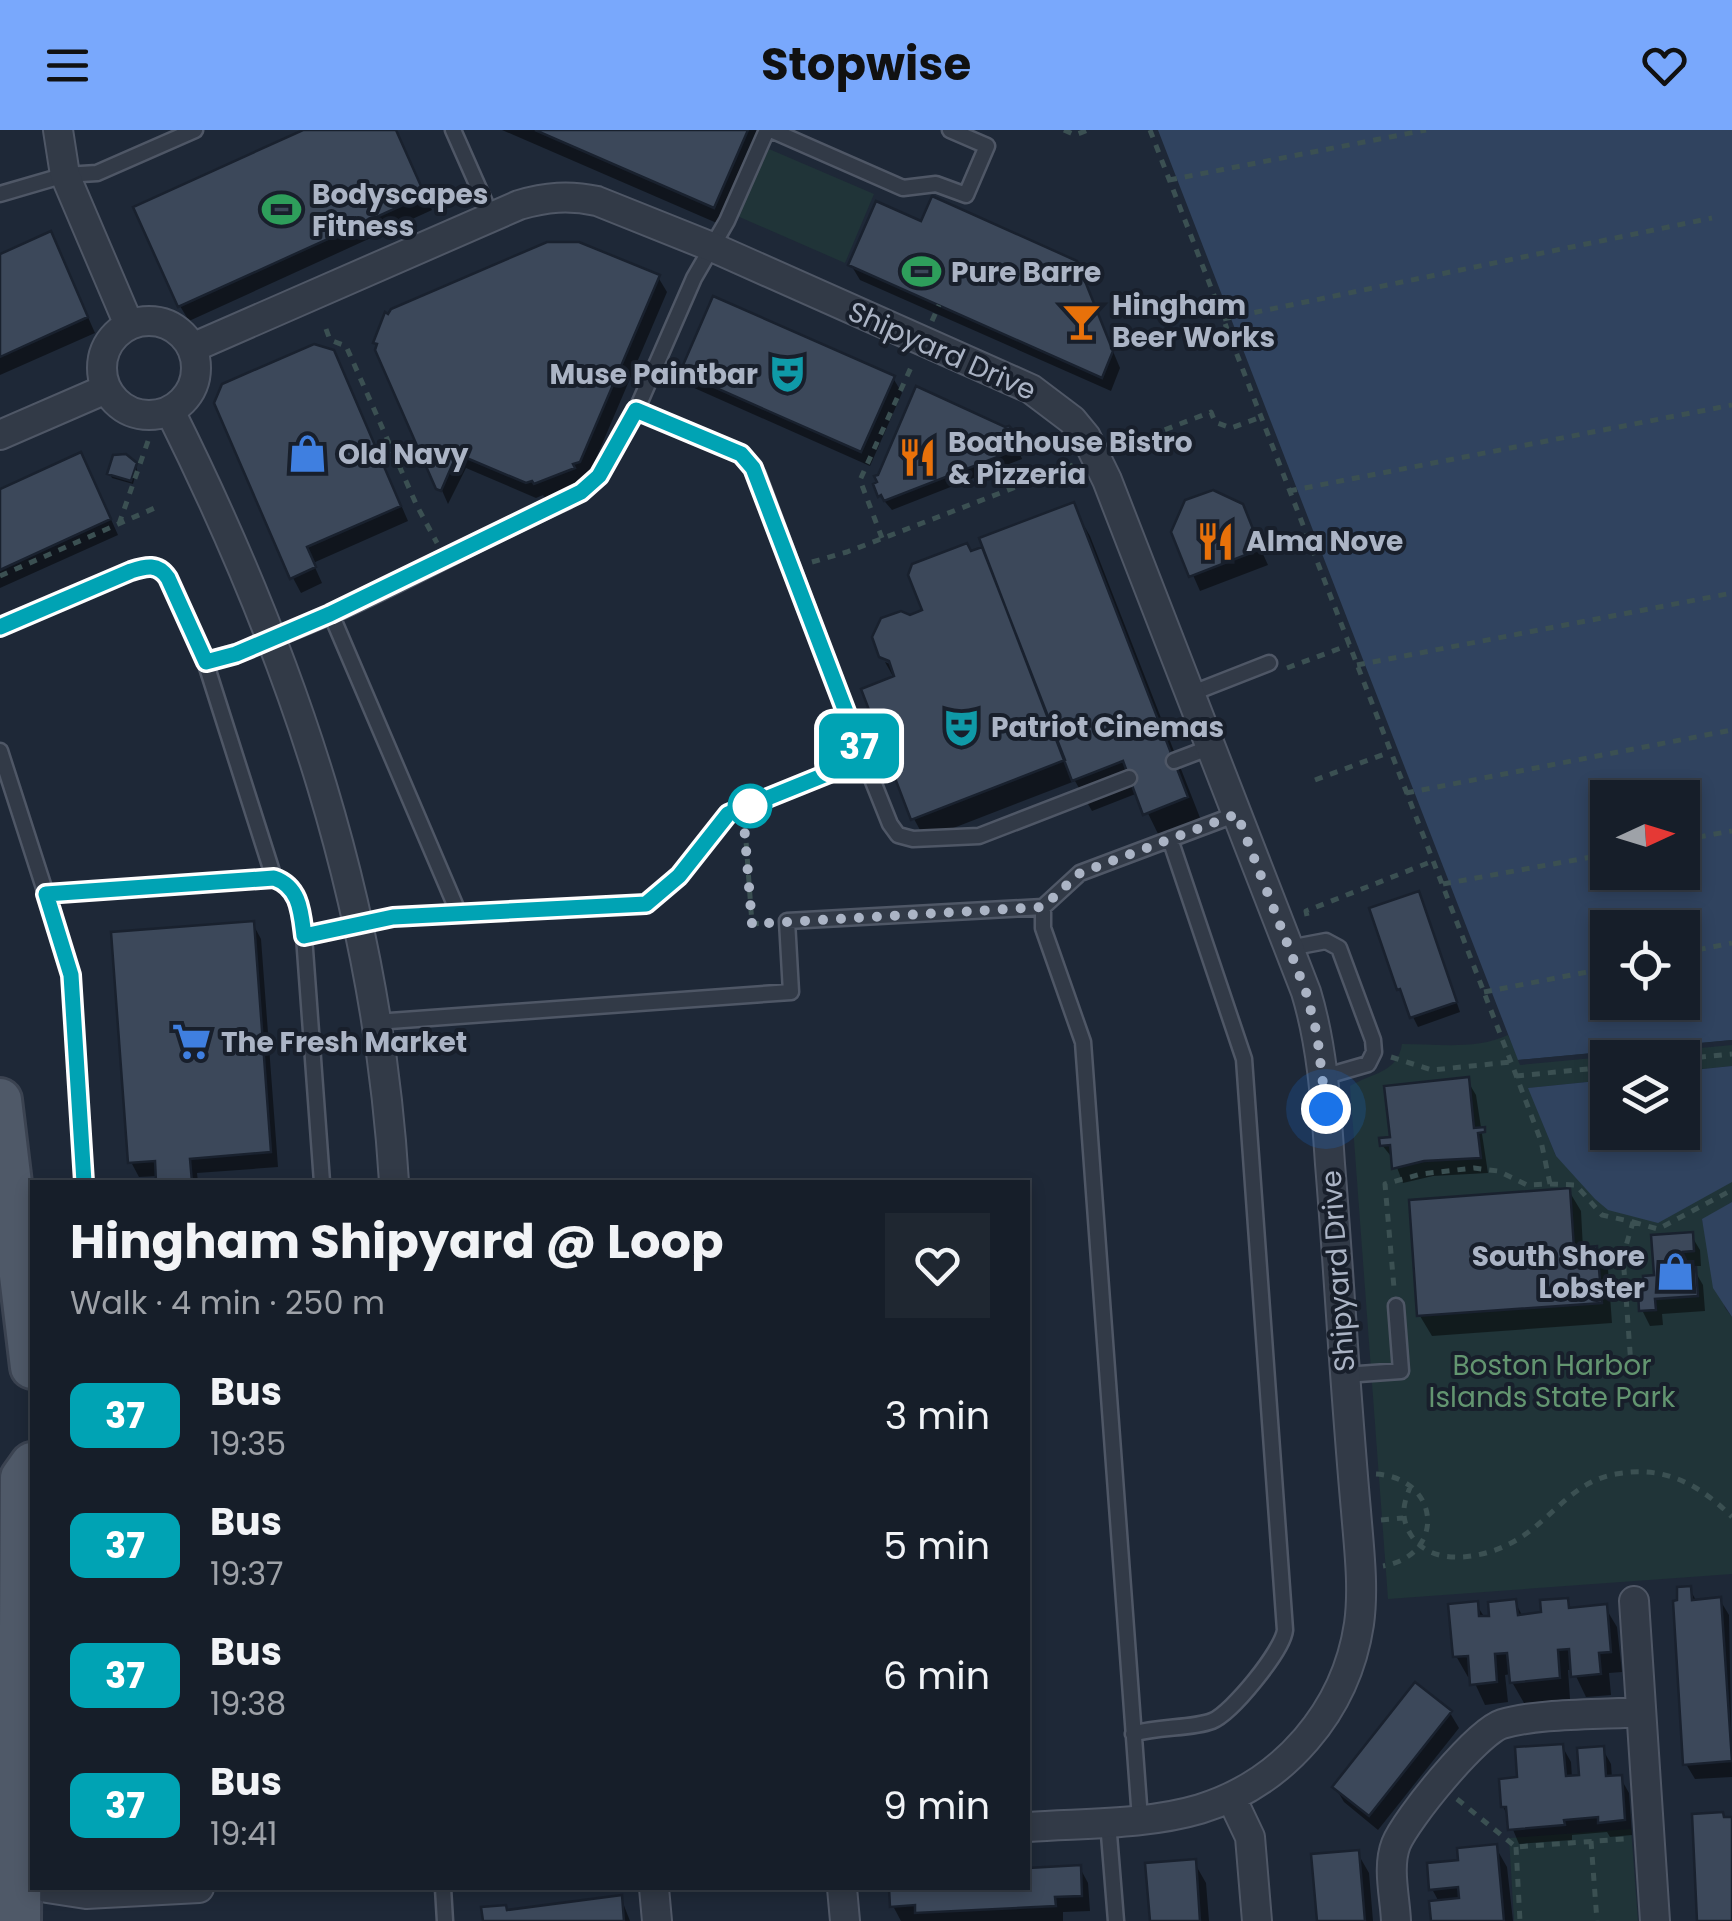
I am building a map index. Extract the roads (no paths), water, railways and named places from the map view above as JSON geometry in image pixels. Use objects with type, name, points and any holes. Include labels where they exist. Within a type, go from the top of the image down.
[{"type":"main road","points":[[0,1100],[30,1350]]},
{"type":"main road","points":[[18,1467],[24,1891]]},
{"type":"street","points":[[58,130],[66,174],[129,325]]},
{"type":"street","name":"Shipyard Drive","points":[[192,348],[491,216],[559,196],[597,201],[712,247],[1031,388],[1072,420],[1086,437],[1107,480],[1237,814],[1302,945],[1323,1076],[1360,1570],[1359,1621],[1338,1693],[1300,1747],[1272,1773],[1231,1797],[1197,1810],[1030,1828]]},
{"type":"street","points":[[158,321],[172,326],[192,348],[197,364],[195,380],[188,395],[170,412],[145,416],[129,412],[106,389],[102,359],[116,333],[129,325],[158,321]]},
{"type":"street","points":[[0,435],[106,389]]},
{"type":"street","points":[[170,412],[226,528],[315,757],[358,925],[376,1022],[394,1180]]},
{"type":"street","points":[[1634,1601],[1655,1921]]},
{"type":"street","points":[[1396,1921],[1396,1844],[1471,1744],[1498,1725],[1640,1712]]},
{"type":"street","points":[[1231,1797],[1250,1836],[1258,1921]]},
{"type":"street","points":[[24,1891],[86,1894],[161,1890]]},
{"type":"street","points":[[654,1890],[657,1921]]},
{"type":"street","points":[[842,1890],[844,1921]]},
{"type":"lane","points":[[0,174],[4,193],[66,174],[98,173],[195,130]]},
{"type":"lane","points":[[453,130],[491,216]]},
{"type":"lane","points":[[206,662],[330,614],[567,501],[590,485],[636,410],[694,278],[728,221],[769,130],[902,188],[936,184],[966,195],[986,146],[950,130]]},
{"type":"lane","points":[[636,410],[741,454],[762,483],[892,831],[913,839],[990,832],[1129,778]]},
{"type":"lane","points":[[0,627],[131,571],[159,568],[168,578],[206,662],[274,878]]},
{"type":"lane","points":[[330,614],[459,914]]},
{"type":"lane","points":[[1190,694],[1271,668]]},
{"type":"lane","points":[[1174,761],[1212,747]]},
{"type":"lane","points":[[0,752],[71,975],[84,1180]]},
{"type":"lane","points":[[304,936],[393,917],[646,904],[679,876],[728,814],[864,759]]},
{"type":"lane","points":[[376,1022],[792,992],[787,922],[1043,907],[1080,873],[1237,814]]},
{"type":"lane","points":[[1133,1734],[1158,1726],[1217,1719],[1280,1648],[1285,1630],[1244,1058],[1170,839]]},
{"type":"lane","points":[[46,894],[274,878],[286,883],[295,894],[304,936],[322,1180]]},
{"type":"lane","points":[[1043,907],[1044,928],[1084,1042],[1140,1819]]},
{"type":"lane","points":[[1302,945],[1331,942],[1339,948],[1374,1052],[1368,1064],[1323,1076]]},
{"type":"lane","points":[[1345,1375],[1401,1371],[1396,1306]]},
{"type":"lane","points":[[1108,1822],[1116,1921]]},
{"type":"lane","points":[[443,1890],[445,1921]]},
{"type":"water","points":[[1158,130],[1732,130],[1732,1040],[1590,1040],[1590,1053],[1518,1060]]},
{"type":"water","points":[[1732,1066],[1732,1182],[1658,1223],[1608,1210],[1595,1199],[1556,1156],[1528,1088],[1590,1082],[1590,1150],[1700,1150],[1700,1069]]},
{"type":"water","points":[[1732,1202],[1732,1317],[1713,1288],[1702,1219]]},
{"type":"place","name":"Bodyscapes Fitness","points":[[282,210]]},
{"type":"place","name":"Pure Barre","points":[[921,272]]},
{"type":"place","name":"Hingham Beer Works","points":[[1082,321]]},
{"type":"place","name":"Muse Paintbar","points":[[788,374]]},
{"type":"place","name":"Old Navy","points":[[308,454]]},
{"type":"place","name":"Boathouse Bistro & Pizzeria","points":[[918,458]]},
{"type":"place","name":"Alma Nove","points":[[1216,541]]},
{"type":"place","name":"Patriot Cinemas","points":[[961,727]]},
{"type":"place","name":"The Fresh Market","points":[[191,1042]]},
{"type":"place","name":"South Shore Lobster","points":[[1675,1272]]},
{"type":"park label","name":"Boston Harbor Islands State Park","points":[[1552,1381]]}]
